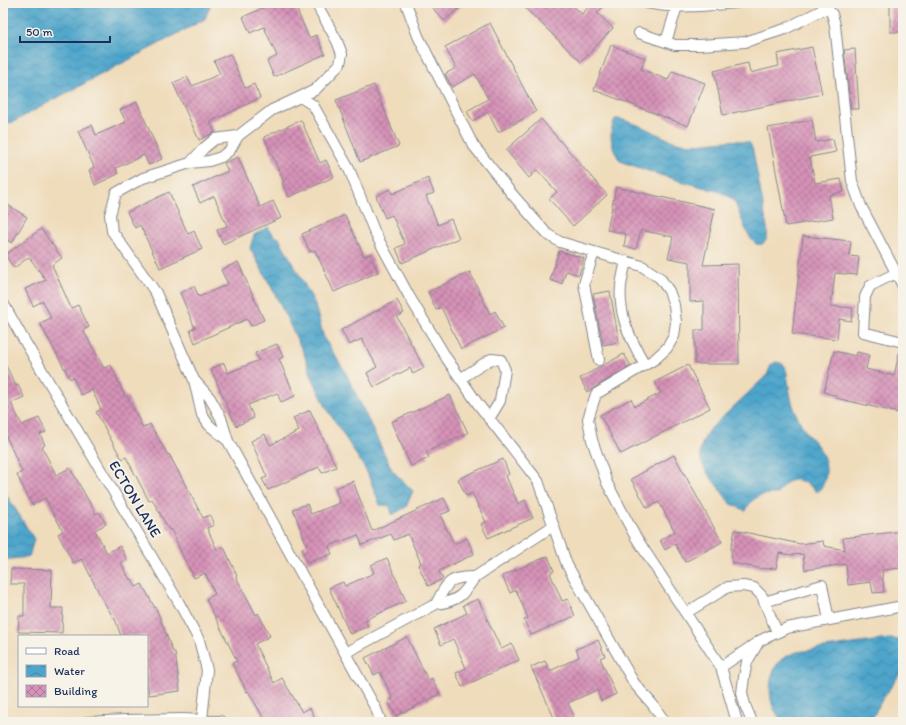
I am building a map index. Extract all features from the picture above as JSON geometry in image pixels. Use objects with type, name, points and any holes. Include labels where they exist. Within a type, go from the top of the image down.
[{"type":"street","points":[[228,441],[209,425],[202,415],[194,380],[156,293],[112,231],[110,215],[116,193],[143,178],[190,163],[209,161],[221,157],[230,150],[238,136],[272,110],[315,90],[340,64],[342,54],[337,41],[316,3]]},
{"type":"street","points":[[406,3],[418,36],[473,145],[512,194],[547,234],[560,242],[642,266],[660,278],[669,291],[674,305],[676,322],[674,336],[667,348],[655,359],[596,394],[588,419],[592,440],[607,483],[635,536],[721,667],[737,722]]},
{"type":"street","points":[[647,3],[662,6],[707,6],[736,3]]},
{"type":"street","points":[[666,42],[678,5]]},
{"type":"street","points":[[639,33],[675,45],[745,42],[785,29],[825,5],[832,14],[835,25],[852,181],[861,206],[903,286]]},
{"type":"street","points":[[300,97],[313,105],[349,169],[375,233],[447,359],[489,419],[538,481],[567,565],[634,683],[653,705],[664,722]]},
{"type":"street","points":[[190,163],[215,139],[238,136]]},
{"type":"street","points":[[594,252],[584,284],[599,360]]},
{"type":"street","points":[[626,262],[621,286],[621,304],[624,321],[630,339],[645,365]]},
{"type":"street","points":[[896,273],[870,286],[865,297],[863,332],[903,342]]},
{"type":"street","name":"ECTON LANE","points":[[3,303],[178,601],[199,640],[207,670],[202,720]]},
{"type":"street","points":[[460,379],[491,359],[501,360],[505,370],[500,401],[489,419]]},
{"type":"street","points":[[194,380],[210,398],[218,411],[228,441],[376,709],[381,722]]},
{"type":"street","points":[[345,653],[436,604],[450,602],[458,598],[467,589],[475,577],[553,526]]},
{"type":"street","points":[[436,604],[443,589],[452,580],[462,577],[475,577]]},
{"type":"street","points":[[764,602],[822,585],[829,620]]},
{"type":"street","points":[[686,614],[728,587],[743,586],[754,588],[762,596],[777,632]]},
{"type":"street","points":[[721,667],[760,640],[787,628],[903,606]]},
{"type":"street","points":[[752,722],[742,693],[747,662],[760,640]]},
{"type":"street","points":[[87,722],[175,719],[222,722]]},
{"type":"water","points":[[3,3],[211,3],[205,19],[13,122],[3,124]]},
{"type":"water","points":[[615,119],[639,125],[666,138],[682,143],[699,144],[724,141],[741,141],[750,143],[753,151],[767,229],[766,240],[761,244],[756,244],[751,239],[735,203],[725,194],[663,176],[620,161],[614,150],[611,135]]},
{"type":"water","points":[[268,227],[274,236],[279,238],[314,302],[324,338],[346,373],[392,470],[413,491],[406,507],[392,515],[390,506],[380,505],[367,472],[326,407],[312,377],[304,354],[274,292],[250,248],[254,235]]},
{"type":"water","points":[[776,362],[785,366],[793,406],[802,426],[823,455],[826,466],[824,483],[817,492],[806,483],[796,480],[791,481],[786,483],[777,494],[762,495],[754,499],[746,511],[730,503],[706,471],[701,461],[700,452],[708,431],[767,375],[771,365]]},
{"type":"water","points":[[3,489],[34,539],[29,557],[3,560]]},
{"type":"water","points":[[888,639],[903,640],[903,670],[883,698],[870,722],[783,722],[774,709],[770,688],[773,673],[780,661],[785,657],[797,652]]},
{"type":"building","points":[[274,3],[294,3],[309,38],[316,35],[325,54],[274,77],[267,61],[277,56],[264,27],[250,33],[243,17]]},
{"type":"building","points":[[428,3],[465,3],[444,21]]},
{"type":"building","points":[[520,3],[570,3],[582,14],[592,3],[607,3],[597,13],[613,28],[581,62]]},
{"type":"building","points":[[890,3],[903,3],[903,32],[890,32]]},
{"type":"building","points":[[490,23],[536,112],[498,132],[488,112],[472,121],[467,111],[488,99],[475,74],[452,87],[445,74],[456,68],[445,47]]},
{"type":"building","points":[[611,45],[645,58],[641,69],[668,80],[672,71],[705,83],[688,126],[594,90]]},
{"type":"building","points":[[812,47],[822,94],[723,115],[714,71],[748,63],[750,73],[779,66],[777,54]]},
{"type":"building","points":[[855,49],[859,109],[851,109],[844,50]]},
{"type":"building","points":[[230,54],[245,88],[254,84],[260,98],[210,122],[215,132],[199,140],[173,83],[187,77],[192,86],[220,74],[214,61]]},
{"type":"building","points":[[374,85],[399,146],[360,162],[336,100]]},
{"type":"building","points":[[137,102],[162,159],[149,165],[144,155],[116,168],[118,174],[95,185],[89,170],[94,167],[78,131],[92,125],[96,135],[126,122],[120,110]]},
{"type":"building","points":[[541,119],[607,195],[573,226],[549,199],[557,192],[537,170],[529,178],[506,150]]},
{"type":"building","points":[[301,120],[320,163],[326,160],[334,177],[289,197],[264,137]]},
{"type":"building","points":[[812,120],[816,142],[833,139],[836,152],[810,157],[815,183],[841,179],[844,192],[829,195],[833,218],[786,226],[768,128]]},
{"type":"building","points":[[238,157],[260,207],[273,201],[281,218],[223,244],[217,230],[227,226],[214,196],[200,203],[193,187],[228,171],[224,163]]},
{"type":"building","points":[[428,178],[434,193],[426,196],[438,225],[451,219],[459,238],[402,263],[396,248],[405,244],[392,215],[385,218],[376,196],[390,189],[392,194]]},
{"type":"building","points":[[616,187],[715,209],[703,265],[738,264],[739,364],[695,364],[695,330],[704,330],[704,301],[690,302],[690,262],[668,258],[673,237],[641,230],[636,249],[624,246],[626,234],[607,230]]},
{"type":"building","points":[[169,192],[188,234],[194,231],[202,249],[160,268],[140,225],[135,228],[127,212]]},
{"type":"building","points":[[3,202],[27,217],[12,243],[3,238]]},
{"type":"building","points":[[345,215],[364,256],[370,254],[378,272],[334,292],[315,250],[310,252],[302,234]]},
{"type":"building","points":[[41,229],[62,258],[52,265],[71,308],[78,305],[89,327],[83,330],[104,368],[111,365],[125,397],[127,396],[143,428],[150,424],[168,455],[169,454],[203,518],[210,515],[214,525],[207,528],[217,550],[224,547],[237,576],[236,577],[256,615],[258,613],[270,636],[255,644],[274,683],[282,678],[302,712],[310,708],[317,722],[266,722],[248,691],[247,692],[232,663],[237,661],[206,599],[215,594],[205,573],[194,578],[171,529],[169,530],[152,499],[149,501],[126,457],[122,459],[96,412],[101,409],[92,390],[81,395],[73,377],[70,379],[40,323],[51,318],[43,301],[33,306],[25,289],[46,280],[29,257],[14,268],[5,255]]},
{"type":"building","points":[[803,236],[851,241],[849,256],[859,257],[857,275],[835,273],[831,306],[853,308],[851,321],[839,319],[837,339],[792,334]]},
{"type":"building","points":[[559,251],[584,258],[579,275],[566,271],[562,284],[550,280]]},
{"type":"building","points":[[238,262],[264,320],[251,326],[247,319],[195,343],[190,330],[195,328],[180,293],[194,286],[199,297],[228,284],[221,270]]},
{"type":"building","points":[[470,272],[490,314],[495,311],[504,328],[461,349],[441,307],[436,310],[428,292]]},
{"type":"building","points":[[610,291],[619,342],[603,345],[593,294]]},
{"type":"building","points":[[397,300],[404,313],[397,317],[424,368],[413,374],[410,368],[374,387],[367,373],[377,367],[362,339],[349,345],[341,330]]},
{"type":"building","points":[[277,344],[283,357],[279,359],[295,396],[281,402],[277,393],[248,405],[254,418],[236,426],[211,369],[224,363],[228,373],[259,360],[255,353]]},
{"type":"building","points":[[834,351],[856,356],[857,352],[869,355],[866,369],[894,376],[899,353],[903,353],[903,414],[836,398],[837,396],[824,392]]},
{"type":"building","points":[[624,354],[631,366],[587,392],[580,378]]},
{"type":"building","points":[[3,360],[16,386],[18,385],[24,397],[11,403],[22,425],[39,418],[46,432],[40,434],[45,445],[42,447],[56,475],[70,468],[96,514],[99,512],[106,524],[95,530],[107,553],[120,546],[127,560],[121,563],[130,580],[132,579],[136,587],[142,584],[156,608],[173,652],[175,652],[180,691],[149,695],[148,635],[121,635],[115,619],[101,597],[82,559],[73,563],[58,534],[63,531],[45,498],[32,505],[17,475],[22,472],[3,429]]},
{"type":"building","points":[[688,365],[710,408],[621,454],[600,415],[631,399],[635,406],[661,393],[655,382]]},
{"type":"building","points":[[450,395],[468,433],[426,452],[429,458],[411,466],[391,422]]},
{"type":"building","points":[[310,410],[336,467],[322,473],[319,467],[268,490],[262,479],[267,477],[251,441],[265,434],[270,445],[299,431],[293,418]]},
{"type":"building","points":[[674,455],[722,542],[685,562],[675,544],[665,550],[660,540],[675,532],[659,502],[647,508],[631,479]]},
{"type":"building","points":[[503,459],[509,474],[506,476],[518,504],[525,500],[533,518],[488,538],[481,524],[486,522],[472,493],[466,496],[458,479]]},
{"type":"building","points":[[353,481],[372,531],[444,498],[450,511],[440,515],[454,544],[467,538],[474,554],[439,571],[443,579],[428,586],[418,565],[421,563],[408,534],[394,540],[391,534],[362,545],[358,535],[329,546],[332,554],[307,563],[302,548],[307,546],[293,509],[307,504],[311,514],[340,503],[335,488]]},
{"type":"building","points":[[735,530],[800,544],[823,541],[824,546],[845,550],[843,538],[903,531],[903,558],[901,558],[902,568],[882,570],[884,592],[873,593],[871,582],[848,585],[846,564],[805,570],[803,554],[792,555],[779,553],[776,568],[764,569],[732,563],[731,548]]},
{"type":"building","points":[[548,556],[554,571],[550,573],[562,601],[568,599],[575,616],[531,635],[524,620],[528,618],[516,590],[510,593],[502,576]]},
{"type":"building","points":[[387,558],[406,601],[365,620],[368,626],[350,634],[329,588],[343,582],[345,586],[374,573],[371,565]]},
{"type":"building","points":[[11,569],[52,570],[51,608],[63,608],[62,633],[18,632],[19,616],[24,616],[24,584],[10,584]]},
{"type":"building","points":[[478,599],[501,649],[512,644],[519,660],[462,687],[456,673],[466,668],[453,639],[441,645],[434,629],[467,613],[463,605]]},
{"type":"building","points":[[407,637],[428,680],[432,678],[440,694],[396,716],[388,701],[393,699],[380,672],[374,675],[365,658]]},
{"type":"building","points":[[598,640],[605,656],[600,658],[616,694],[601,701],[597,690],[568,703],[574,716],[561,722],[556,722],[531,667],[545,661],[550,671],[579,657],[576,649]]}]
